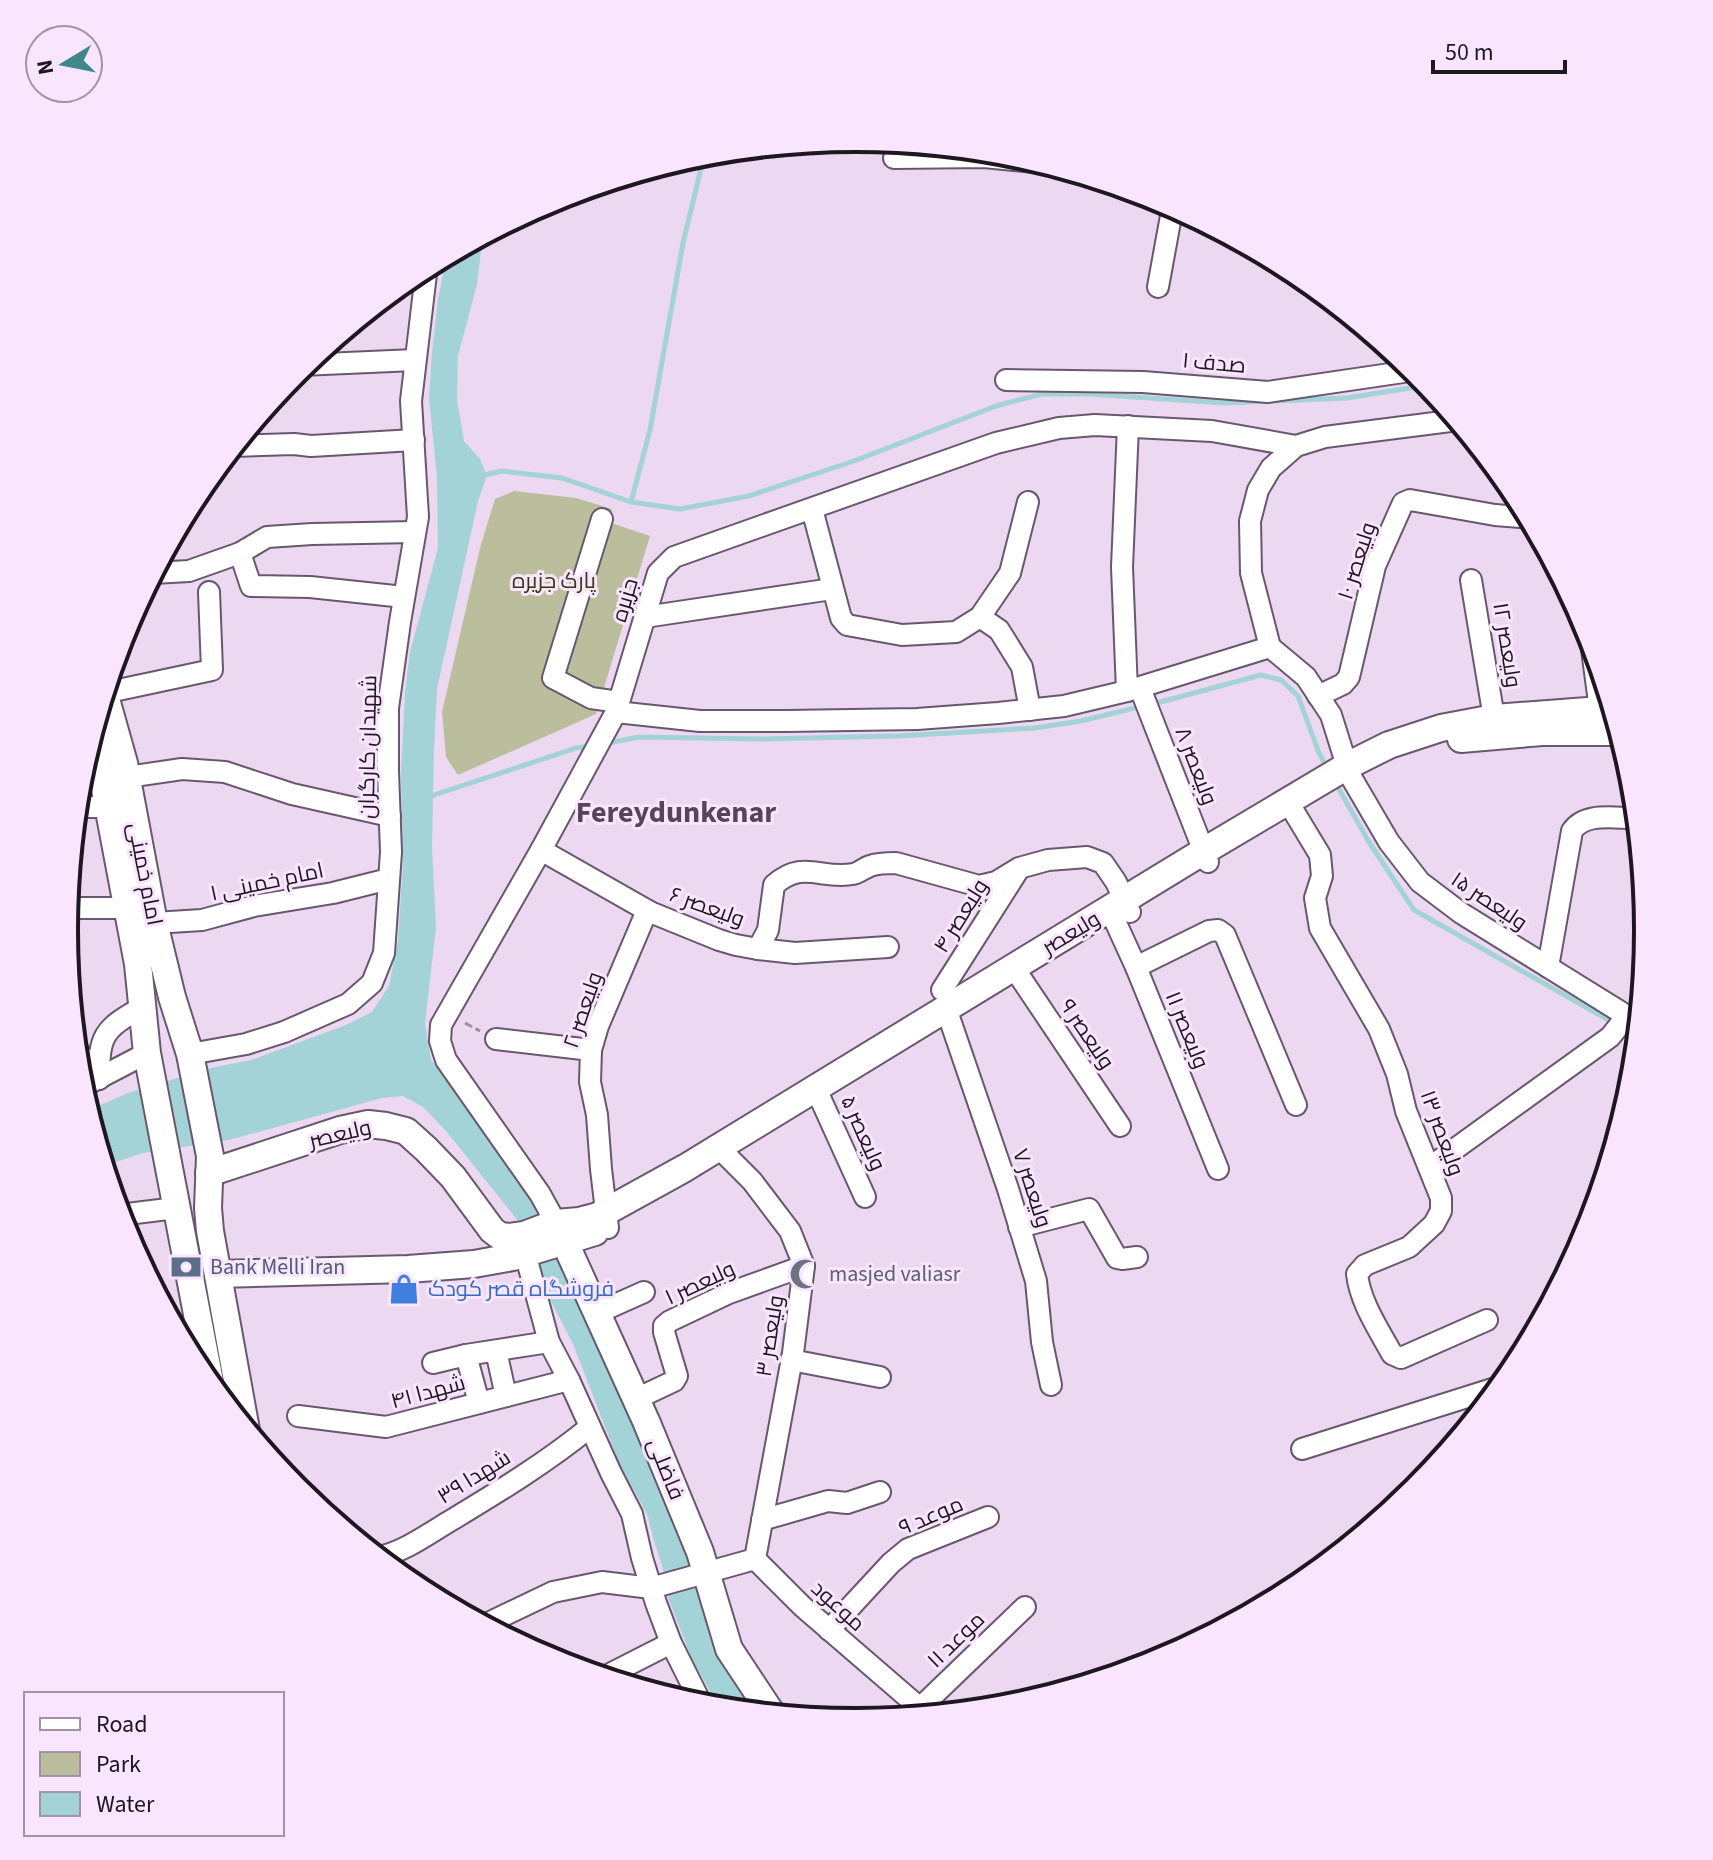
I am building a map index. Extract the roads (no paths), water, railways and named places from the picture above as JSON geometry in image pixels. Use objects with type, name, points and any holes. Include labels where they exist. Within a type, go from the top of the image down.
[{"type":"main road","name":"ولیعصر","points":[[209,1164],[368,1124],[406,1131],[453,1177],[492,1230],[526,1247],[558,1232],[607,1220],[819,1094],[946,1007],[1017,973],[1389,745],[1441,728],[1494,718],[1603,710]]},
{"type":"main road","name":"امام خمینی","points":[[110,713],[127,777],[154,923],[190,1054],[209,1164],[210,1231],[242,1408]]},
{"type":"main road","name":"ولیعصر","points":[[1339,778],[1392,756],[1443,740],[1542,732],[1609,732]]},
{"type":"main road","name":"امام خمینی","points":[[98,757],[138,964],[147,1053],[205,1357]]},
{"type":"main road","points":[[462,1264],[475,1232],[468,1198]]},
{"type":"main road","name":"فاضلی","points":[[558,1232],[636,1399],[700,1552],[729,1649],[765,1703]]},
{"type":"main road","points":[[218,1274],[408,1269],[513,1257],[526,1247]]},
{"type":"street","points":[[894,158],[951,157]]},
{"type":"street","points":[[1158,287],[1171,218]]},
{"type":"street","name":"شهیدان کارگران","points":[[190,1054],[246,1044],[284,1032],[348,1004],[372,983],[384,953],[391,852],[388,708],[418,517],[411,401],[425,283]]},
{"type":"street","points":[[323,364],[415,360]]},
{"type":"street","name":"صدف ۱","points":[[1006,380],[1143,382],[1268,392],[1399,373]]},
{"type":"street","points":[[1339,778],[1331,715],[1306,677],[1270,647],[1251,573],[1250,521],[1258,490],[1271,468],[1296,446],[1353,432],[1446,421]]},
{"type":"street","name":"جزیره","points":[[558,1232],[540,1194],[446,1060],[440,1041],[441,1025],[605,732],[617,707],[658,573],[664,565],[674,557],[996,443],[1059,428],[1095,425],[1212,431],[1296,446]]},
{"type":"street","name":"ولیعصر ۸","points":[[1128,426],[1122,567],[1136,691],[1151,716],[1206,857]]},
{"type":"street","points":[[248,446],[311,446],[414,440]]},
{"type":"street","name":"ولیعصر ۱۰","points":[[1318,696],[1343,684],[1349,677],[1375,566],[1403,503],[1410,500],[1516,517]]},
{"type":"street","points":[[812,509],[841,618],[847,625],[902,635],[956,632],[980,617],[1010,573],[1028,502]]},
{"type":"street","points":[[602,519],[553,678],[591,698],[617,707],[700,721],[917,719],[1030,710],[1136,691],[1270,647]]},
{"type":"street","points":[[165,572],[189,571],[240,553],[267,537],[415,532]]},
{"type":"street","points":[[240,553],[251,586],[310,587],[404,597]]},
{"type":"street","name":"ولیعصر ۱۲","points":[[1471,580],[1494,718]]},
{"type":"street","points":[[645,617],[832,589]]},
{"type":"street","points":[[116,689],[212,670],[209,592]]},
{"type":"street","points":[[980,617],[999,630],[1022,667],[1030,710]]},
{"type":"street","points":[[127,777],[182,769],[225,772],[292,794],[390,816]]},
{"type":"street","name":"ولیعصر ۱۵","points":[[1339,778],[1420,882],[1461,913],[1629,1018]]},
{"type":"street","points":[[88,807],[108,807]]},
{"type":"street","name":"ولیعصر ۱۳","points":[[1291,807],[1320,855],[1322,876],[1315,898],[1320,928],[1379,1029],[1397,1074],[1406,1111],[1441,1198],[1441,1211],[1434,1224],[1409,1247],[1365,1265],[1357,1274],[1359,1287],[1392,1354],[1401,1358],[1487,1320]]},
{"type":"street","points":[[1548,967],[1572,831],[1576,824],[1588,819],[1626,818]]},
{"type":"street","name":"ولیعصر ۶","points":[[541,850],[650,912],[719,940],[758,949],[768,930],[774,885],[786,874],[802,871],[854,874],[873,865],[896,863],[979,886],[996,882],[1019,868],[1048,860],[1087,857],[1103,863],[1116,882],[1120,911]]},
{"type":"street","name":"ولیعصر ۴","points":[[946,1007],[1019,868]]},
{"type":"street","name":"امام خمینی ۱","points":[[154,923],[202,920],[254,906],[333,893],[389,879]]},
{"type":"street","points":[[79,908],[127,908]]},
{"type":"street","name":"ولیعصر ۱۱","points":[[1120,911],[1136,967],[1218,1169]]},
{"type":"street","name":"ولیعصر ۲","points":[[607,1220],[597,1115],[590,1082],[591,1050],[598,1026],[646,913],[650,912]]},
{"type":"street","points":[[1136,967],[1209,931],[1218,930],[1225,935],[1296,1105]]},
{"type":"street","points":[[758,949],[795,953],[888,947]]},
{"type":"street","name":"ولیعصر ۹","points":[[1017,973],[1120,1126]]},
{"type":"street","name":"ولیعصر ۷","points":[[946,1007],[1036,1281],[1042,1342],[1051,1385]]},
{"type":"street","points":[[92,1076],[104,1037],[122,1019],[141,1008]]},
{"type":"street","points":[[1430,1167],[1629,1021]]},
{"type":"street","points":[[496,1039],[591,1050]]},
{"type":"street","points":[[93,1082],[147,1053]]},
{"type":"street","name":"ولیعصر ۵","points":[[819,1094],[865,1197]]},
{"type":"street","points":[[724,1151],[752,1181],[790,1231],[804,1266]]},
{"type":"street","points":[[132,1213],[176,1208]]},
{"type":"street","points":[[1019,1227],[1089,1209],[1117,1258],[1137,1257]]},
{"type":"street","points":[[526,1247],[549,1342],[632,1514],[651,1588],[671,1643],[695,1692]]},
{"type":"street","name":"ولیعصر ۳","points":[[755,1559],[791,1360],[804,1266]]},
{"type":"street","name":"ولیعصر ۱","points":[[636,1399],[674,1381],[677,1376],[664,1332],[664,1326],[670,1321],[729,1293],[804,1266]]},
{"type":"street","points":[[597,1313],[644,1292]]},
{"type":"street","points":[[433,1363],[549,1342]]},
{"type":"street","points":[[496,1351],[506,1396]]},
{"type":"street","points":[[466,1355],[479,1403]]},
{"type":"street","points":[[791,1360],[880,1377]]},
{"type":"street","name":"شهدا ۴۱","points":[[298,1416],[386,1427],[569,1380]]},
{"type":"street","points":[[1302,1449],[1483,1392]]},
{"type":"street","name":"شهدا ۳۹","points":[[391,1554],[499,1492],[590,1427]]},
{"type":"street","points":[[762,1520],[828,1501],[847,1503],[880,1492]]},
{"type":"street","name":"موعد ۹","points":[[829,1630],[908,1549],[988,1517]]},
{"type":"street","points":[[496,1619],[553,1592],[602,1582],[651,1588],[755,1559]]},
{"type":"street","name":"موعود","points":[[755,1559],[913,1706]]},
{"type":"street","name":"موعد ۱۱","points":[[928,1705],[1025,1607]]},
{"type":"street","points":[[617,1670],[671,1643]]},
{"type":"water","points":[[481,248],[477,284],[458,356],[457,400],[464,441],[480,459],[487,476],[478,501],[437,689],[432,847],[436,928],[425,1023],[431,1060],[489,1132],[543,1211],[692,1556],[699,1593],[713,1629],[755,1702],[712,1695],[691,1657],[669,1600],[647,1514],[619,1463],[573,1344],[545,1290],[541,1270],[523,1227],[423,1107],[403,1096],[382,1098],[229,1140],[143,1153],[114,1163],[99,1106],[128,1093],[210,1068],[251,1060],[346,1025],[372,1012],[389,986],[398,940],[403,863],[401,772],[405,693],[410,652],[438,548],[437,478],[429,398],[438,299],[444,271]]},
{"type":"waterway","points":[[631,502],[650,430],[683,243],[701,167]]},
{"type":"waterway","points":[[480,476],[502,471],[562,478],[631,502],[680,509],[749,496],[854,461],[996,406],[1042,394],[1224,403],[1347,398],[1414,387]]},
{"type":"waterway","points":[[1153,704],[1261,675],[1281,680],[1298,696],[1327,768]]},
{"type":"waterway","points":[[608,743],[639,737],[762,739],[898,736],[1035,728],[1143,706]]},
{"type":"waterway","points":[[428,797],[590,746]]},
{"type":"waterway","points":[[1336,784],[1369,842],[1414,910],[1614,1023]]},
{"type":"waterway","points":[[1622,1028],[1628,1032]]},
{"type":"place","name":"Bank Melli Iran","points":[[186,1267]]},
{"type":"place","name":"masjed valiasr","points":[[805,1274]]},
{"type":"place","name":"فروشگاه قصر کودک","points":[[404,1289]]},
{"type":"district","name":"Fereydunkenar","points":[[676,812]]},
{"type":"park label","name":"پارک جزیره","points":[[554,581]]}]
